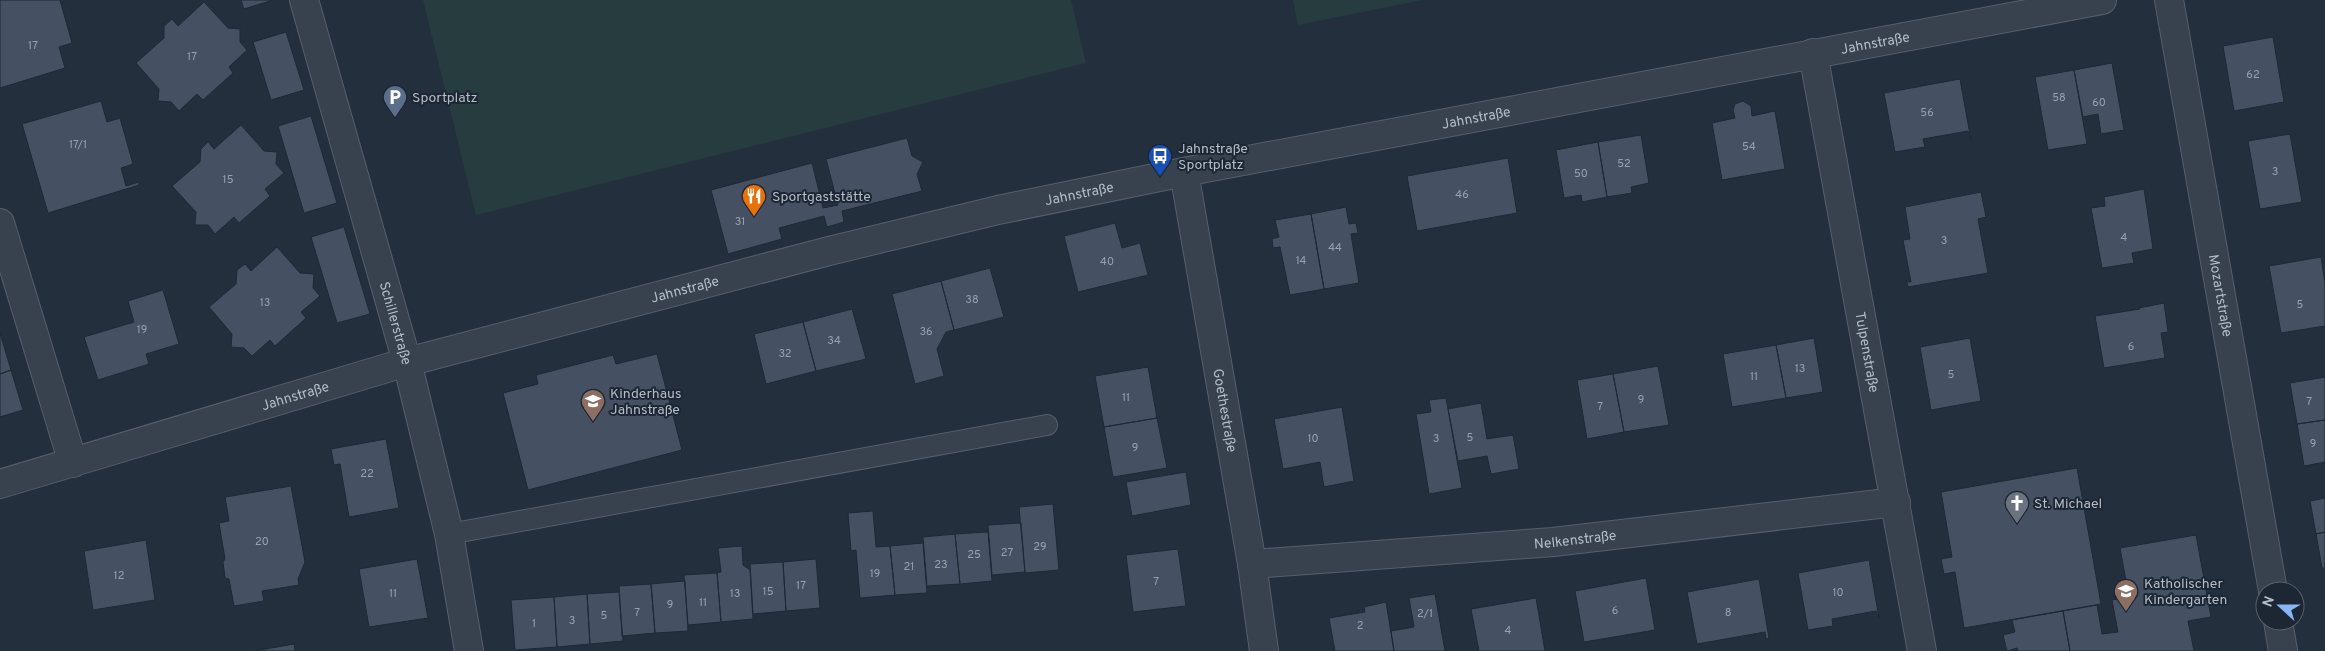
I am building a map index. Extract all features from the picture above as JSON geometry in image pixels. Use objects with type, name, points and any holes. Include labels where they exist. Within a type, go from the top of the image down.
[{"type":"street","name":"Schillerstraße","points":[[304,0],[407,362],[449,534],[469,651]]},
{"type":"street","name":"Jahnstraße","points":[[0,484],[407,362],[829,251],[998,210],[1184,172],[2102,0]]},
{"type":"street","name":"Mozartstraße","points":[[2169,0],[2271,581]]},
{"type":"street","name":"Tulpenstraße","points":[[1813,53],[1922,651]]},
{"type":"street","name":"Goethestraße","points":[[1184,172],[1252,564],[1264,651]]},
{"type":"street","points":[[0,223],[73,463]]},
{"type":"street","name":"Nelkenstraße","points":[[1252,564],[1553,542],[1896,502]]},
{"type":"street","points":[[2280,631],[2284,651]]},
{"type":"lane","points":[[449,534],[1047,425]]},
{"type":"green space","points":[[423,0],[1071,0],[1086,63],[476,215]]},
{"type":"green space","points":[[1293,0],[1423,0],[1298,25]]},
{"type":"building","points":[[0,0],[60,0],[72,43],[59,47],[65,68],[0,88]]},
{"type":"building","points":[[241,0],[273,0],[244,9]]},
{"type":"building","points":[[204,2],[228,28],[240,29],[240,42],[247,50],[229,67],[233,73],[203,100],[197,94],[179,111],[171,102],[158,101],[159,89],[136,63],[164,38],[164,26],[172,19],[178,26]]},
{"type":"building","points":[[286,32],[304,90],[271,100],[253,42]]},
{"type":"building","points":[[2273,37],[2284,102],[2234,111],[2223,46]]},
{"type":"building","points":[[2112,63],[2124,130],[2101,134],[2098,114],[2083,117],[2074,70]]},
{"type":"building","points":[[2074,70],[2087,144],[2048,150],[2035,77]]},
{"type":"building","points":[[1960,79],[1971,140],[1968,131],[1923,139],[1925,147],[1895,152],[1884,93]]},
{"type":"building","points":[[101,101],[107,122],[120,118],[133,164],[121,168],[126,186],[139,182],[139,185],[48,213],[22,124]]},
{"type":"building","points":[[1743,101],[1751,106],[1752,116],[1775,111],[1785,169],[1722,180],[1712,123],[1735,118],[1733,110],[1735,104]]},
{"type":"building","points":[[311,116],[337,203],[304,213],[278,126]]},
{"type":"building","points":[[241,125],[264,151],[277,152],[276,164],[284,173],[265,189],[270,196],[239,223],[234,217],[215,234],[208,225],[195,225],[196,212],[172,186],[200,162],[201,149],[208,142],[214,149]]},
{"type":"building","points":[[2290,134],[2302,202],[2260,209],[2248,141]]},
{"type":"building","points":[[1641,135],[1649,183],[1631,187],[1632,193],[1607,197],[1598,142]]},
{"type":"building","points":[[907,138],[912,156],[923,162],[917,174],[922,191],[842,211],[844,222],[827,227],[824,216],[779,228],[782,239],[728,254],[711,190],[812,163],[823,208],[838,205],[826,159]]},
{"type":"building","points":[[1598,142],[1607,197],[1582,202],[1581,195],[1564,198],[1556,150]]},
{"type":"building","points":[[1508,158],[1517,213],[1417,231],[1407,176]]},
{"type":"building","points":[[2144,189],[2153,249],[2132,253],[2134,263],[2102,268],[2091,208],[2105,206],[2104,197]]},
{"type":"building","points":[[1981,192],[1986,217],[1978,219],[1988,273],[1908,287],[1907,282],[1911,282],[1903,240],[1910,239],[1905,207]]},
{"type":"building","points":[[1346,207],[1349,224],[1356,223],[1358,233],[1351,234],[1359,283],[1324,289],[1311,214]]},
{"type":"building","points":[[1311,214],[1324,289],[1290,295],[1280,247],[1273,248],[1272,239],[1279,237],[1275,220]]},
{"type":"building","points":[[1115,223],[1122,248],[1140,243],[1148,275],[1078,292],[1064,236]]},
{"type":"building","points":[[344,227],[370,314],[337,323],[311,237]]},
{"type":"building","points":[[277,247],[300,273],[314,274],[313,288],[320,296],[301,312],[306,318],[275,346],[270,340],[252,356],[244,348],[231,347],[232,334],[209,307],[236,284],[237,270],[245,264],[251,271]]},
{"type":"building","points":[[2321,257],[2325,283],[2325,326],[2281,333],[2269,266]]},
{"type":"building","points":[[990,268],[1004,317],[954,330],[941,281]]},
{"type":"building","points":[[941,281],[954,330],[946,332],[937,349],[944,376],[915,384],[892,294]]},
{"type":"building","points":[[163,290],[179,344],[146,354],[149,364],[98,380],[84,337],[134,322],[128,301]]},
{"type":"building","points":[[2164,303],[2168,332],[2161,333],[2165,358],[2104,368],[2095,316]]},
{"type":"building","points":[[852,309],[866,359],[816,371],[803,322]]},
{"type":"building","points":[[803,322],[816,371],[766,384],[754,334]]},
{"type":"building","points":[[0,333],[11,370],[0,374]]},
{"type":"building","points":[[1814,338],[1823,392],[1786,398],[1776,345]]},
{"type":"building","points":[[1970,338],[1981,401],[1931,410],[1920,347]]},
{"type":"building","points":[[1776,345],[1786,398],[1732,407],[1723,354]]},
{"type":"building","name":"Kinderhaus Jahnstraße","points":[[657,354],[682,450],[528,490],[503,393],[538,384],[536,375],[613,355],[616,364]]},
{"type":"building","points":[[1658,366],[1669,425],[1624,432],[1613,374]]},
{"type":"building","points":[[1148,367],[1157,418],[1104,427],[1095,376]]},
{"type":"building","points":[[11,370],[23,410],[0,417],[0,374]]},
{"type":"building","points":[[1613,374],[1624,432],[1587,439],[1577,380]]},
{"type":"building","points":[[2325,377],[2325,420],[2297,424],[2290,383]]},
{"type":"building","points":[[1446,398],[1462,488],[1429,494],[1416,414],[1431,412],[1429,400]]},
{"type":"building","points":[[1481,403],[1487,439],[1513,435],[1519,469],[1491,474],[1487,456],[1458,461],[1448,409]]},
{"type":"building","points":[[1342,407],[1354,481],[1324,487],[1320,462],[1283,469],[1274,419]]},
{"type":"building","points":[[1157,418],[1167,468],[1113,477],[1104,427]]},
{"type":"building","points":[[2325,420],[2325,462],[2304,466],[2297,424]]},
{"type":"building","points":[[386,439],[399,508],[349,517],[340,464],[334,465],[331,449]]},
{"type":"building","name":"St. Michael","points":[[2077,468],[2101,604],[1964,628],[1955,572],[1944,574],[1941,559],[1952,557],[1941,492]]},
{"type":"building","points":[[1186,472],[1191,505],[1132,516],[1126,482]]},
{"type":"building","points":[[291,486],[305,562],[298,579],[299,585],[262,591],[264,601],[234,606],[229,579],[225,578],[223,562],[225,559],[219,523],[229,521],[225,497]]},
{"type":"building","points":[[2325,498],[2325,532],[2316,534],[2310,501]]},
{"type":"building","points":[[1053,504],[1059,570],[1025,573],[1019,507]]},
{"type":"building","points":[[873,511],[876,547],[890,546],[895,595],[860,598],[856,550],[851,551],[848,513]]},
{"type":"building","points":[[1021,523],[1025,572],[992,575],[988,525]]},
{"type":"building","points":[[988,532],[992,581],[960,584],[955,534]]},
{"type":"building","points":[[2325,532],[2325,568],[2322,568],[2316,534]]},
{"type":"building","points":[[955,534],[960,584],[927,586],[923,537]]},
{"type":"building","points":[[2196,535],[2211,617],[2188,621],[2194,651],[2070,651],[2063,611],[2097,605],[2102,634],[2118,632],[2112,600],[2129,597],[2120,548]]},
{"type":"building","points":[[146,540],[155,600],[93,610],[84,551]]},
{"type":"building","points":[[923,543],[927,593],[895,595],[890,546]]},
{"type":"building","points":[[742,546],[743,565],[750,570],[753,619],[721,622],[717,573],[721,572],[718,548]]},
{"type":"building","points":[[1178,549],[1186,606],[1133,612],[1126,555]]},
{"type":"building","points":[[417,559],[428,618],[369,627],[359,569]]},
{"type":"building","points":[[816,559],[820,608],[786,611],[783,562]]},
{"type":"building","points":[[1869,560],[1879,618],[1876,611],[1832,619],[1833,626],[1808,630],[1798,573]]},
{"type":"building","points":[[783,562],[786,611],[753,614],[750,564]]},
{"type":"building","points":[[717,573],[721,622],[688,625],[684,575]]},
{"type":"building","points":[[1646,578],[1655,630],[1584,642],[1575,591]]},
{"type":"building","points":[[1759,579],[1769,638],[1766,639],[1765,632],[1697,644],[1687,592]]},
{"type":"building","points":[[685,581],[688,631],[655,633],[651,584]]},
{"type":"building","points":[[651,584],[655,633],[622,636],[619,586]]},
{"type":"building","points":[[619,592],[623,641],[590,644],[587,594]]},
{"type":"building","points":[[587,594],[590,644],[557,647],[554,597]]},
{"type":"building","points":[[1435,594],[1445,651],[1394,651],[1391,631],[1414,627],[1409,598]]},
{"type":"building","points":[[554,597],[557,647],[515,650],[511,600]]},
{"type":"building","points":[[1536,598],[1545,651],[1479,651],[1471,609]]},
{"type":"building","points":[[1386,602],[1394,651],[1335,651],[1329,618],[1365,612],[1364,607]]},
{"type":"building","points":[[2063,611],[2070,651],[2018,651],[2017,648],[2007,651],[2003,635],[2015,632],[2012,620]]},
{"type":"building","points":[[294,644],[295,651],[254,651]]},
{"type":"place","name":"Sportplatz","points":[[395,118]]},
{"type":"place","name":"Jahnstraße Sportplatz","points":[[1160,177]]},
{"type":"place","name":"Sportgaststätte","points":[[754,217]]},
{"type":"place","name":"Kinderhaus Jahnstraße","points":[[593,422]]},
{"type":"place","name":"St. Michael","points":[[2017,524]]},
{"type":"place","name":"Katholischer Kindergarten","points":[[2126,612]]}]
